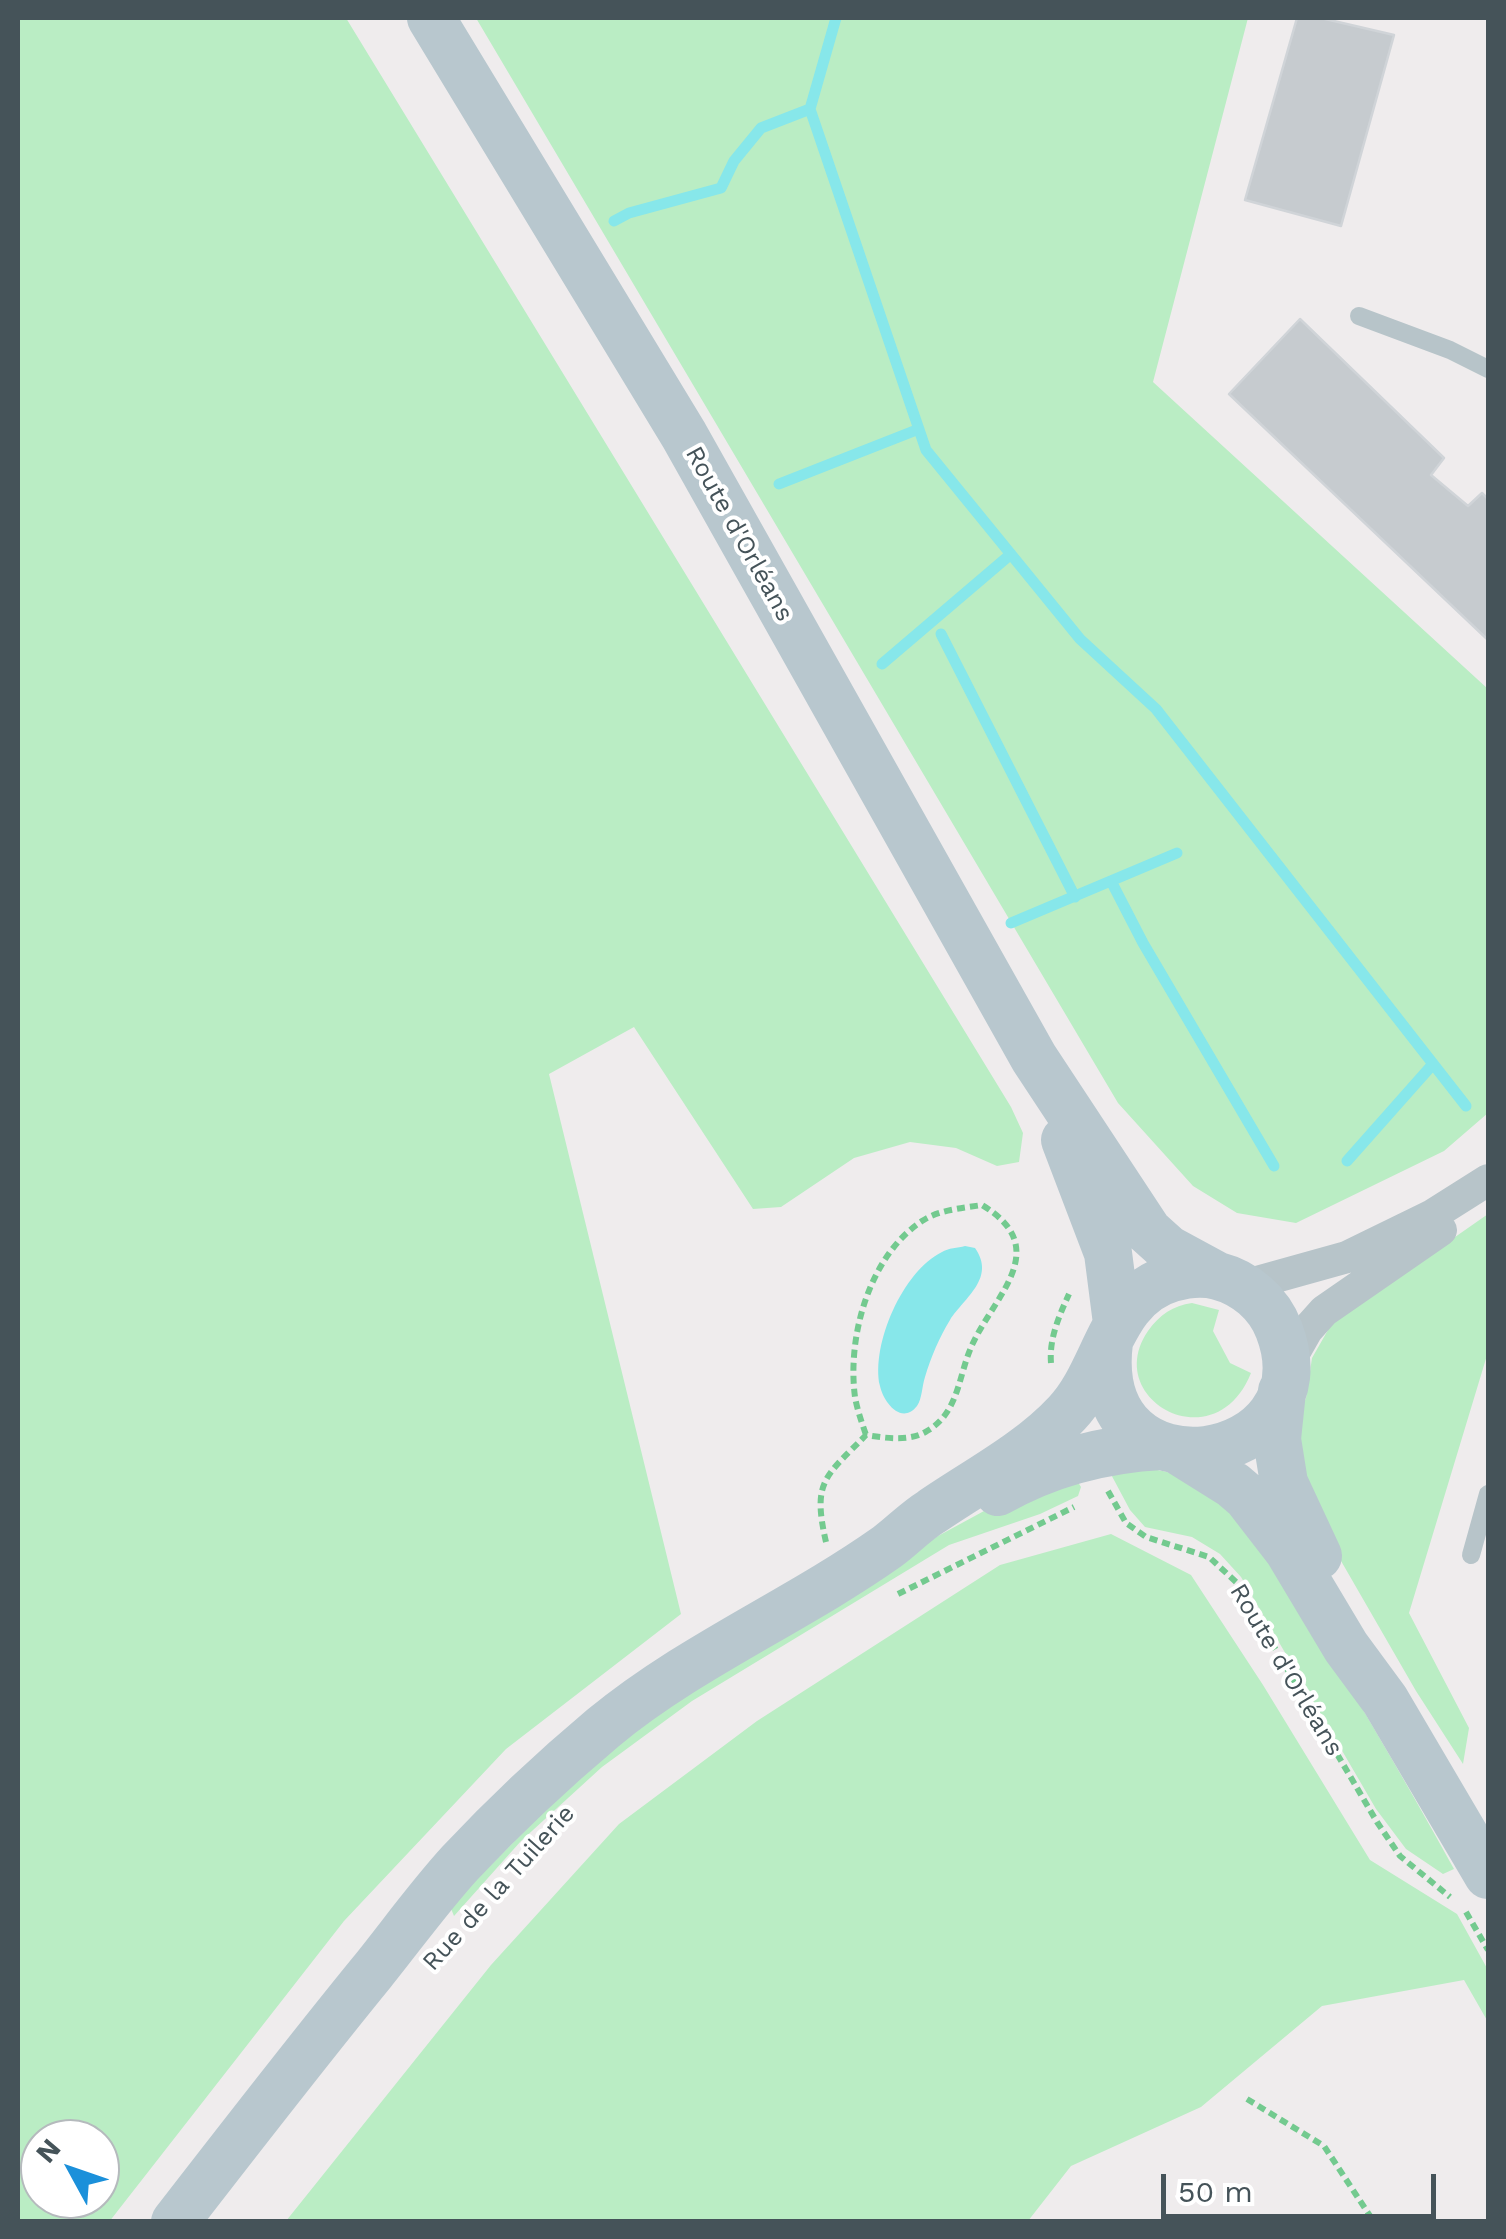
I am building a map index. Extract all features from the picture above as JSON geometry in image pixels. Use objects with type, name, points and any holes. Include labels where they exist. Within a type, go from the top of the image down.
[{"type":"main road","name":"Route d'Orléans","points":[[431,18],[684,435],[1034,1058],[1148,1231],[1168,1248],[1229,1281]]},
{"type":"main road","name":"Route d'Orléans","points":[[1034,1058],[1108,1253],[1113,1332]]},
{"type":"main road","points":[[887,1547],[924,1516],[1032,1444],[1064,1417],[1085,1392],[1134,1298],[1158,1282],[1186,1274],[1229,1281],[1261,1301],[1275,1320],[1284,1343],[1277,1439],[1284,1483],[1364,1646],[1385,1700]]},
{"type":"main road","points":[[1113,1332],[1107,1363],[1116,1404],[1128,1422],[1214,1471],[1248,1498],[1288,1550],[1346,1647],[1385,1700],[1488,1875]]},
{"type":"main road","points":[[887,1547],[933,1529],[1027,1476],[1108,1450],[1221,1449],[1260,1426],[1284,1378]]},
{"type":"main road","name":"Rue de la Tuilerie","points":[[175,2222],[458,1865],[530,1792],[607,1725],[692,1665],[887,1547]]},
{"type":"street","points":[[1229,1281],[1347,1257],[1431,1216],[1488,1180]]},
{"type":"street","points":[[1284,1378],[1307,1330],[1324,1311],[1488,1199]]},
{"type":"lane","points":[[1359,316],[1450,350],[1488,369]]},
{"type":"lane","points":[[1471,1555],[1488,1494]]},
{"type":"path","points":[[982,1205],[1006,1219],[1014,1240],[1015,1265],[1009,1287],[972,1345],[951,1410],[926,1433],[890,1439],[866,1434],[855,1398],[856,1337],[875,1276],[896,1246],[923,1220],[954,1209],[982,1205]]},
{"type":"path","points":[[1052,1369],[1050,1352],[1058,1319],[1077,1283]]},
{"type":"path","points":[[841,1575],[827,1549],[818,1508],[824,1480],[866,1434]]},
{"type":"path","name":"Route d'Orléans","points":[[1105,1488],[1126,1522],[1146,1537],[1208,1557],[1236,1582],[1400,1856],[1466,1911],[1488,1950]]},
{"type":"path","points":[[890,1599],[1089,1498]]},
{"type":"path","points":[[1247,2099],[1324,2146],[1374,2222]]},
{"type":"green space","points":[[18,18],[346,18],[1011,1107],[1023,1133],[1019,1162],[997,1166],[956,1148],[910,1142],[854,1158],[781,1207],[753,1209],[634,1027],[549,1074],[681,1614],[506,1749],[344,1921],[120,2208],[120,2119],[20,2119],[20,2219],[111,2219],[23,2222],[18,2218]]},
{"type":"green space","points":[[476,18],[1248,18],[1153,382],[1488,689],[1488,1113],[1444,1151],[1296,1223],[1237,1213],[1193,1186],[1118,1103]]},
{"type":"green space","points":[[1488,1214],[1488,1352],[1409,1613],[1469,1728],[1463,1764],[1416,1691],[1303,1495],[1298,1415],[1306,1398],[1312,1358],[1332,1323]]},
{"type":"green space","points":[[1192,1303],[1219,1310],[1213,1331],[1230,1363],[1251,1373],[1234,1400],[1213,1414],[1190,1417],[1168,1411],[1150,1398],[1139,1379],[1137,1356],[1157,1320]]},
{"type":"green space","points":[[1106,1465],[1139,1467],[1190,1478],[1235,1502],[1373,1726],[1454,1869],[1443,1874],[1406,1849],[1376,1809],[1241,1577],[1220,1554],[1192,1537],[1145,1527],[1130,1510]]},
{"type":"green space","points":[[1076,1479],[1081,1487],[1078,1496],[1040,1514],[949,1545],[692,1701],[602,1767],[521,1841],[454,1916],[450,1906],[596,1759],[678,1696],[938,1536],[1030,1486]]},
{"type":"green space","points":[[1111,1534],[1191,1575],[1370,1860],[1457,1914],[1488,1970],[1488,2022],[1464,1980],[1322,2006],[1201,2107],[1071,2166],[1028,2221],[286,2221],[491,1965],[619,1824],[757,1721],[1000,1565]]},
{"type":"water","points":[[975,1248],[981,1259],[980,1278],[939,1341],[917,1406],[899,1412],[889,1404],[880,1386],[878,1369],[885,1330],[903,1292],[928,1261],[944,1251]]},
{"type":"building","points":[[1297,18],[1321,18],[1394,35],[1341,226],[1245,200]]},
{"type":"building","points":[[1300,319],[1444,458],[1431,475],[1468,506],[1482,493],[1488,499],[1488,640],[1229,394]]},
{"type":"waterway","points":[[836,18],[810,109],[926,450],[1080,639],[1156,709],[1466,1106]]},
{"type":"waterway","points":[[614,221],[629,213],[721,188],[734,161],[761,128],[810,109]]},
{"type":"waterway","points":[[779,484],[919,429]]},
{"type":"waterway","points":[[882,664],[1011,554]]},
{"type":"waterway","points":[[941,634],[1075,897]]},
{"type":"waterway","points":[[1011,923],[1177,853]]},
{"type":"waterway","points":[[1111,881],[1143,943],[1274,1166]]},
{"type":"waterway","points":[[1347,1161],[1433,1064]]}]
